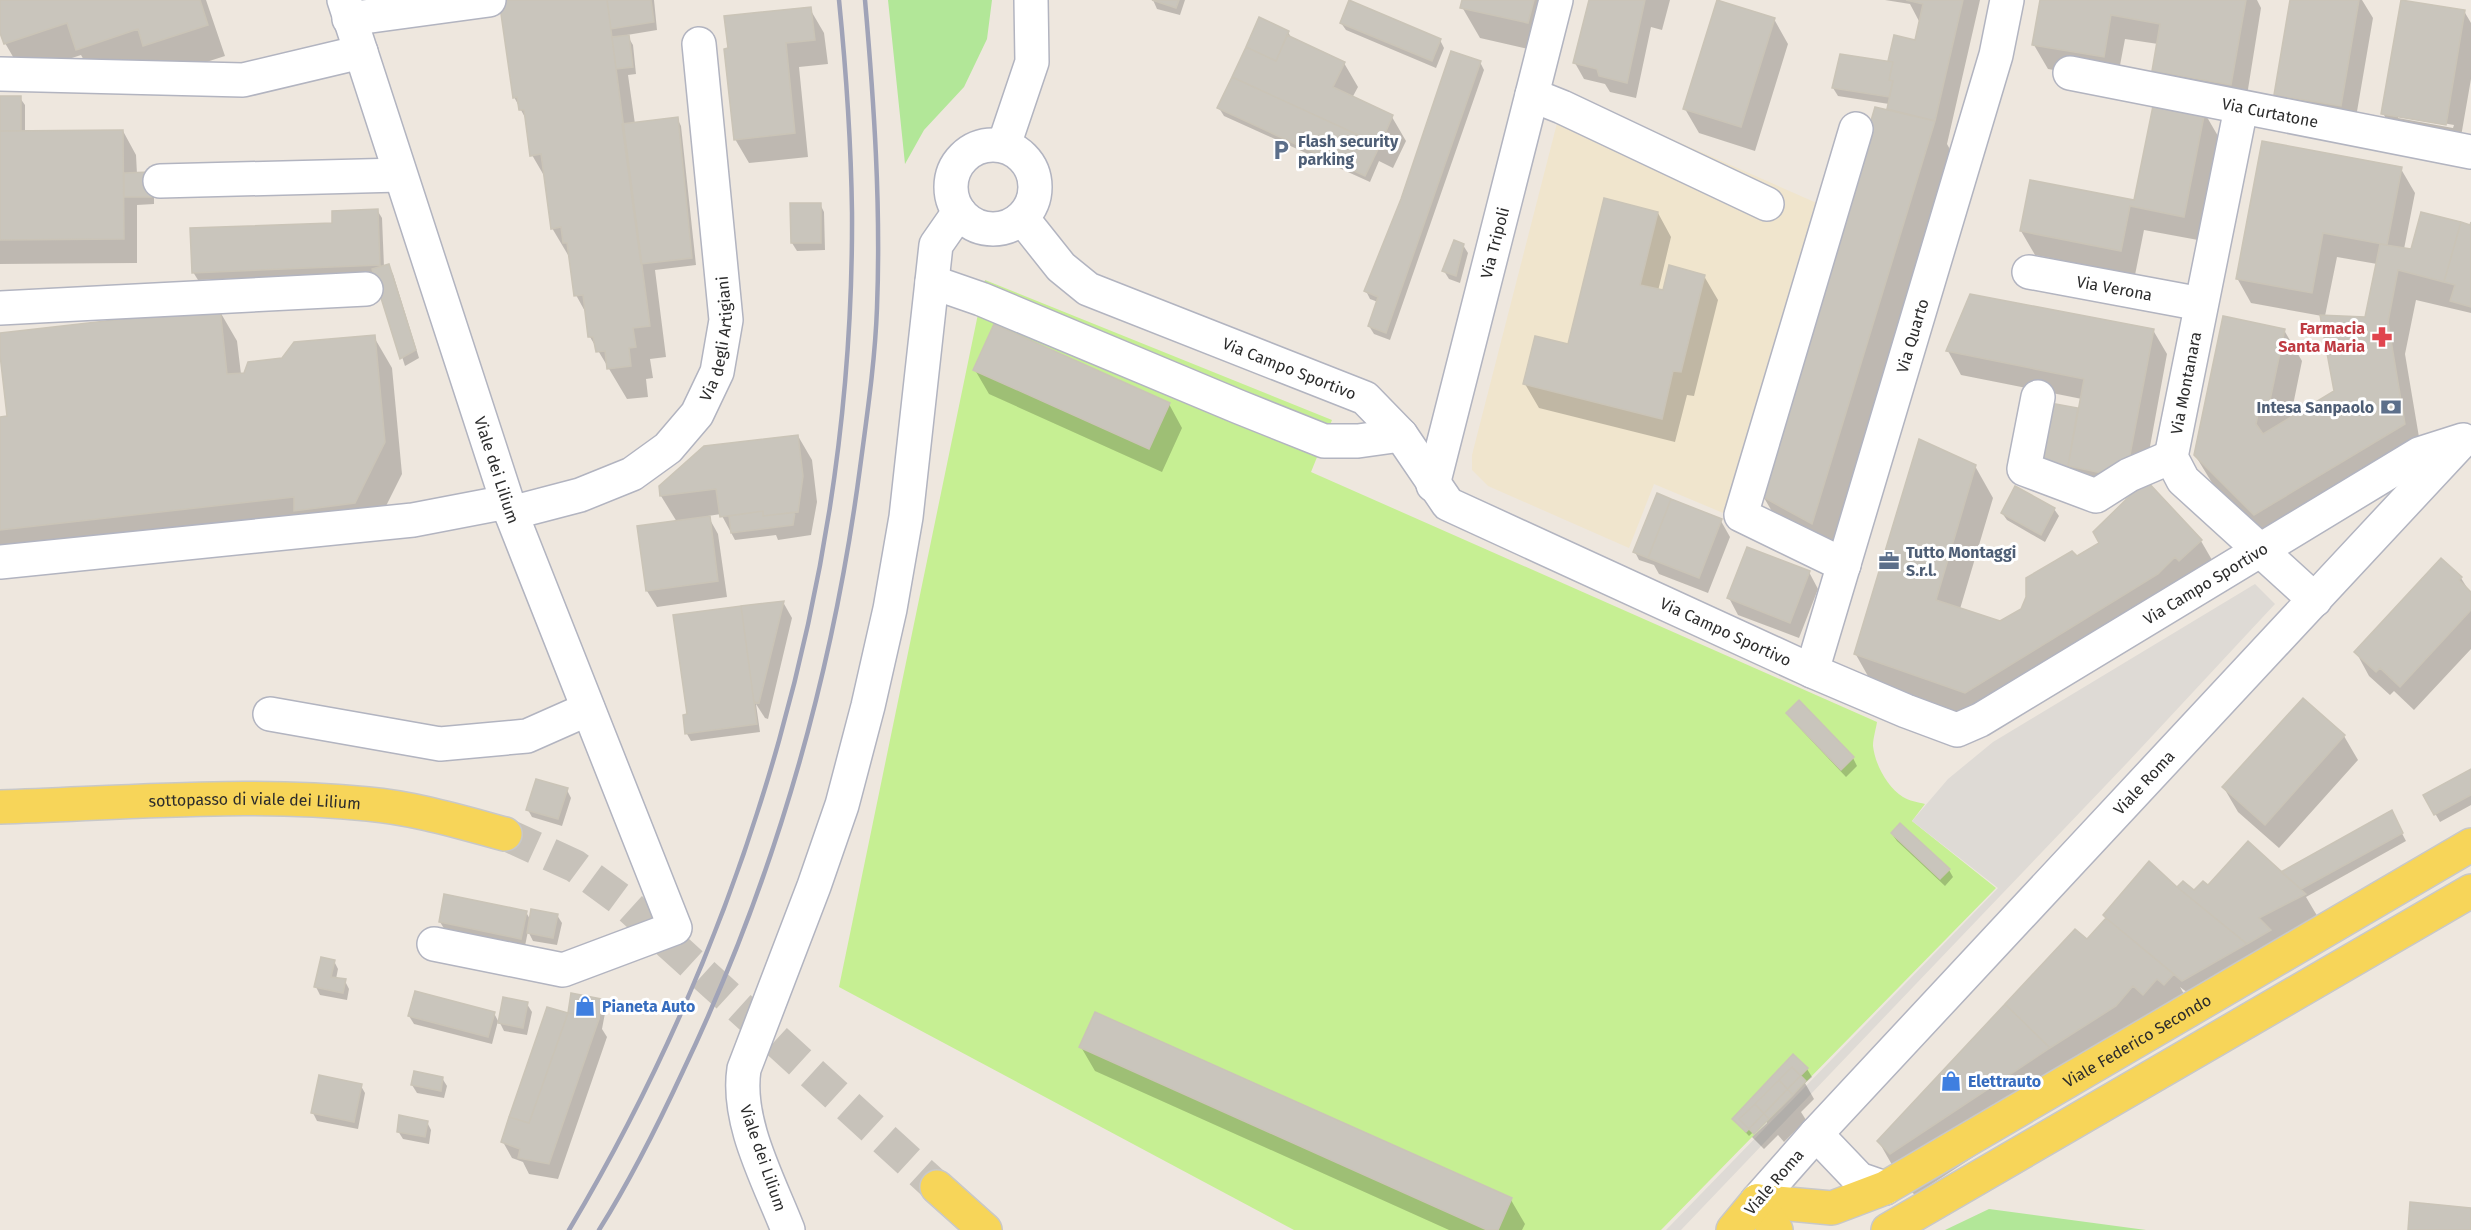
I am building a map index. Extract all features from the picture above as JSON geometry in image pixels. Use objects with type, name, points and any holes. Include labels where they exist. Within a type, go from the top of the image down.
[{"type":"main road","name":"sottopasso di viale dei Lilium","points":[[0,807],[238,797],[369,804],[443,817],[505,834]]},
{"type":"main road","name":"Viale Federico Secondo","points":[[1757,1201],[1832,1208],[1885,1188],[2471,845]]},
{"type":"main road","points":[[1888,1230],[2471,891]]},
{"type":"main road","points":[[937,1186],[985,1230]]},
{"type":"main road","points":[[1757,1201],[1776,1230]]},
{"type":"main road","name":"Viale Roma","points":[[1733,1230],[1757,1201]]},
{"type":"street","points":[[347,9],[489,0]]},
{"type":"street","points":[[1004,145],[1032,62],[1031,0]]},
{"type":"street","name":"Via Tripoli","points":[[1433,485],[1556,0]]},
{"type":"street","name":"Via Quarto","points":[[1812,671],[1996,55],[2007,0]]},
{"type":"street","name":"Viale dei Lilium","points":[[347,9],[509,508],[675,928],[563,970],[434,944]]},
{"type":"street","name":"Via degli Artigiani","points":[[0,562],[413,520],[509,508],[580,495],[632,474],[668,448],[697,414],[717,372],[726,320],[699,44]]},
{"type":"street","points":[[0,74],[243,80],[361,52]]},
{"type":"street","name":"Via Curtatone","points":[[2070,73],[2471,152]]},
{"type":"street","points":[[1532,95],[1767,204]]},
{"type":"street","name":"Via Montanara","points":[[2241,108],[2171,457],[2183,480],[2315,600]]},
{"type":"street","points":[[1844,565],[1741,515],[1856,129]]},
{"type":"street","points":[[1004,145],[1016,150],[1026,159],[1036,182],[1035,195],[1031,208],[1022,218],[1011,226],[990,229],[969,222],[959,212],[953,201],[952,175],[966,153],[978,146],[1004,145]]},
{"type":"street","points":[[160,181],[400,175]]},
{"type":"street","name":"Viale dei Lilium","points":[[788,1230],[744,1113],[742,1085],[749,1053],[842,805],[868,706],[890,609],[906,517],[936,245],[959,212]]},
{"type":"street","name":"Via Campo Sportivo","points":[[1022,218],[1061,267],[1088,289],[1365,398],[1401,435],[1448,504],[1812,671],[1957,730],[1980,720],[2419,454],[2467,436]]},
{"type":"street","name":"Via Verona","points":[[2029,272],[2201,304]]},
{"type":"street","points":[[932,282],[981,299],[1239,408],[1324,441],[1358,441],[1401,435]]},
{"type":"street","points":[[0,308],[366,289]]},
{"type":"street","points":[[2038,397],[2024,469],[2096,496],[2129,475],[2171,457]]},
{"type":"street","name":"Viale Roma","points":[[1757,1201],[1816,1134],[2467,436]]},
{"type":"street","points":[[270,714],[440,744],[526,736],[588,709]]},
{"type":"street","name":"Viale Roma","points":[[1816,1134],[1859,1179],[1885,1188]]},
{"type":"shaded area","points":[[1565,92],[1819,204],[1728,515],[1654,484],[1629,548],[1488,486],[1472,470],[1472,455]]},
{"type":"shaded area","points":[[2255,584],[2275,604],[2127,763],[1681,1230],[1666,1230],[1998,888],[1912,821],[1948,779],[1993,742]]},
{"type":"green space","points":[[888,0],[992,0],[987,39],[964,87],[924,130],[905,164]]},
{"type":"green space","points":[[985,280],[1332,420],[1311,472],[1877,722],[1873,746],[1876,760],[1883,774],[1897,793],[1925,804],[1912,821],[1996,888],[1661,1230],[1294,1230],[839,987]]},
{"type":"green space","points":[[1989,1209],[2146,1230],[1945,1230]]},
{"type":"building","points":[[0,0],[200,0],[208,25],[143,46],[138,29],[76,50],[67,23],[4,44],[0,33]]},
{"type":"building","points":[[499,0],[607,0],[650,326],[633,328],[636,347],[629,348],[631,366],[607,369],[605,351],[596,352],[593,337],[588,337],[583,295],[574,296],[567,243],[563,243],[561,227],[551,229],[541,154],[530,156],[524,110],[519,110],[517,97],[513,98]]},
{"type":"building","points":[[607,0],[651,0],[654,22],[611,29]]},
{"type":"building","points":[[1152,0],[1179,0],[1176,8]]},
{"type":"building","points":[[1349,0],[1441,39],[1432,61],[1340,23]]},
{"type":"building","points":[[1462,0],[1534,0],[1528,23],[1460,8]]},
{"type":"building","points":[[1589,0],[1645,0],[1627,83],[1599,76],[1597,69],[1573,63]]},
{"type":"building","points":[[1717,0],[1775,18],[1741,127],[1683,109]]},
{"type":"building","points":[[1906,0],[1963,0],[1935,121],[1887,109],[1893,81],[1889,80],[1893,62],[1888,61],[1894,35],[1915,40],[1923,4]]},
{"type":"building","points":[[2040,0],[2246,0],[2231,85],[2152,71],[2160,24],[2111,15],[2104,57],[2032,45]]},
{"type":"building","points":[[2290,0],[2359,0],[2341,106],[2274,95]]},
{"type":"building","points":[[2401,0],[2465,10],[2446,125],[2381,114]]},
{"type":"building","points":[[811,7],[815,40],[786,43],[795,133],[734,140],[724,49],[728,48],[724,16]]},
{"type":"building","points":[[1259,17],[1289,31],[1276,61],[1246,47]]},
{"type":"building","points":[[629,35],[633,67],[616,69],[612,37]]},
{"type":"building","points":[[1287,35],[1345,62],[1333,87],[1393,115],[1380,145],[1232,77],[1246,47],[1276,61]]},
{"type":"building","points":[[1451,51],[1481,61],[1386,333],[1368,326],[1378,297],[1364,291],[1401,199]]},
{"type":"building","points":[[1840,54],[1893,62],[1889,80],[1893,81],[1889,97],[1832,88]]},
{"type":"building","points":[[1232,77],[1380,145],[1365,176],[1217,108]]},
{"type":"building","points":[[0,96],[21,96],[21,131],[0,131]]},
{"type":"building","points":[[2154,101],[2205,111],[2184,217],[2130,206],[2121,251],[2020,231],[2030,180],[2134,200]]},
{"type":"building","points":[[1875,107],[1935,121],[1812,524],[1761,496]]},
{"type":"building","points":[[678,117],[692,258],[641,264],[622,124]]},
{"type":"building","points":[[123,130],[124,239],[0,240],[0,131]]},
{"type":"building","points":[[2262,141],[2402,167],[2387,245],[2323,233],[2312,293],[2236,279]]},
{"type":"building","points":[[150,172],[151,197],[124,197],[124,173]]},
{"type":"building","points":[[1604,198],[1658,212],[1640,285],[1663,290],[1669,265],[1705,275],[1681,372],[1673,371],[1662,419],[1523,384],[1535,336],[1568,344]]},
{"type":"building","points":[[790,203],[821,203],[821,243],[791,243]]},
{"type":"building","points":[[378,209],[380,265],[192,273],[190,228],[332,223],[332,211]]},
{"type":"building","points":[[2421,212],[2461,222],[2444,282],[2398,270],[2388,322],[2405,424],[2254,515],[2194,455],[2223,316],[2285,329],[2269,405],[2260,403],[2256,424],[2263,434],[2334,391],[2320,315],[2365,317],[2380,244],[2411,249]]},
{"type":"building","points":[[2461,222],[2470,225],[2471,222],[2471,307],[2450,301],[2455,285],[2444,282]]},
{"type":"building","points":[[1454,240],[1464,244],[1456,276],[1442,271]]},
{"type":"building","points":[[389,264],[416,350],[400,359],[372,269]]},
{"type":"building","points":[[1970,294],[2154,329],[2130,455],[2111,475],[2068,466],[2084,379],[1946,351]]},
{"type":"building","points":[[220,308],[227,374],[244,373],[248,362],[282,358],[294,342],[375,335],[385,442],[355,503],[294,511],[294,497],[0,530],[0,417],[7,416],[0,355],[0,333]]},
{"type":"building","points":[[994,324],[1170,403],[1149,449],[973,370]]},
{"type":"building","points":[[2050,403],[2078,408],[2068,466],[2039,461]]},
{"type":"building","points":[[798,435],[803,476],[798,512],[763,516],[763,511],[720,517],[716,489],[660,496],[659,486],[704,446]]},
{"type":"building","points":[[1919,439],[1976,465],[1936,600],[2000,621],[2021,609],[2026,597],[2026,578],[2072,551],[2077,556],[2099,543],[2093,532],[2146,480],[2202,540],[2179,561],[2175,557],[2158,574],[1965,693],[1854,654]]},
{"type":"building","points":[[2015,486],[2055,508],[2041,535],[2001,513]]},
{"type":"building","points":[[1657,493],[1671,499],[1648,558],[1633,552]]},
{"type":"building","points":[[1671,499],[1722,519],[1699,578],[1648,558]]},
{"type":"building","points":[[763,511],[763,516],[795,512],[793,525],[731,533],[729,516]]},
{"type":"building","points":[[710,516],[718,581],[646,591],[637,526]]},
{"type":"building","points":[[1747,547],[1810,571],[1790,623],[1727,598]]},
{"type":"building","points":[[2441,558],[2462,577],[2459,580],[2471,592],[2471,610],[2400,687],[2380,668],[2376,672],[2354,652]]},
{"type":"building","points":[[784,601],[759,703],[754,702],[741,606]]},
{"type":"building","points":[[741,606],[757,724],[685,734],[683,715],[687,714],[673,615]]},
{"type":"building","points":[[2303,698],[2345,735],[2265,825],[2222,787]]},
{"type":"building","points":[[1799,700],[1854,757],[1841,770],[1786,713]]},
{"type":"building","points":[[2471,769],[2471,795],[2434,815],[2423,795]]},
{"type":"building","points":[[536,779],[568,788],[558,819],[526,810]]},
{"type":"building","points":[[2392,810],[2403,833],[2301,889],[2281,872]]},
{"type":"building","points":[[1900,823],[1950,869],[1940,879],[1891,833]]},
{"type":"building","points":[[2248,841],[2306,894],[2259,918],[2271,930],[2247,944],[2177,887],[2183,881],[2194,890],[2203,881],[2208,885]]},
{"type":"building","points":[[2149,861],[2247,944],[2182,981],[2106,918],[2103,915]]},
{"type":"building","points":[[444,894],[527,911],[521,939],[439,922]]},
{"type":"building","points":[[531,909],[558,914],[553,938],[527,933]]},
{"type":"building","points":[[2106,918],[2174,974],[2164,985],[2157,979],[2143,995],[2133,986],[2116,1006],[2050,1048],[2005,1004],[2075,929],[2087,939]]},
{"type":"building","points":[[321,957],[335,960],[331,977],[346,979],[343,993],[314,987]]},
{"type":"building","points":[[415,991],[495,1012],[488,1037],[408,1016]]},
{"type":"building","name":"Pianeta Auto","points":[[571,993],[602,999],[599,1019],[568,1013]]},
{"type":"building","points":[[503,997],[528,1002],[523,1028],[498,1023]]},
{"type":"building","points":[[2005,1004],[2050,1048],[1890,1154],[1877,1141]]},
{"type":"building","points":[[547,1007],[568,1013],[529,1123],[509,1117]]},
{"type":"building","points":[[1095,1012],[1512,1198],[1498,1230],[1487,1230],[1079,1047]]},
{"type":"building","points":[[568,1013],[599,1019],[549,1164],[518,1158],[520,1149],[501,1142],[509,1117],[529,1123]]},
{"type":"building","points":[[1793,1054],[1808,1068],[1746,1132],[1732,1119]]},
{"type":"building","points":[[1792,1067],[1806,1081],[1793,1095],[1779,1080]]},
{"type":"building","points":[[414,1071],[443,1077],[441,1091],[411,1085]]},
{"type":"building","points":[[319,1075],[362,1084],[354,1122],[311,1113]]},
{"type":"building","points":[[1779,1080],[1793,1095],[1769,1119],[1755,1104]]},
{"type":"building","points":[[1755,1104],[1769,1119],[1754,1134],[1739,1119]]},
{"type":"building","points":[[399,1115],[428,1121],[425,1137],[397,1132]]},
{"type":"building","points":[[2410,1202],[2471,1208],[2471,1230],[2408,1230]]},
{"type":"tunnel","points":[[505,834],[575,866],[624,902],[937,1187]]},
{"type":"railway","points":[[569,1230],[633,1114],[690,993],[739,868],[779,740],[811,610],[834,478],[848,345],[852,212],[848,106],[839,0]]},
{"type":"railway","points":[[599,1230],[633,1172],[664,1111],[716,998],[746,925],[795,777],[816,701],[833,625],[860,468],[876,328],[877,192],[865,0]]},
{"type":"place","name":"Flash security parking","points":[[1281,150]]},
{"type":"place","name":"Farmacia Santa Maria","points":[[2382,337]]},
{"type":"place","name":"Intesa Sanpaolo","points":[[2391,407]]},
{"type":"place","name":"Tutto Montaggi S.r.l.","points":[[1889,561]]},
{"type":"place","name":"Pianeta Auto","points":[[585,1006]]},
{"type":"place","name":"Elettrauto","points":[[1951,1081]]}]
